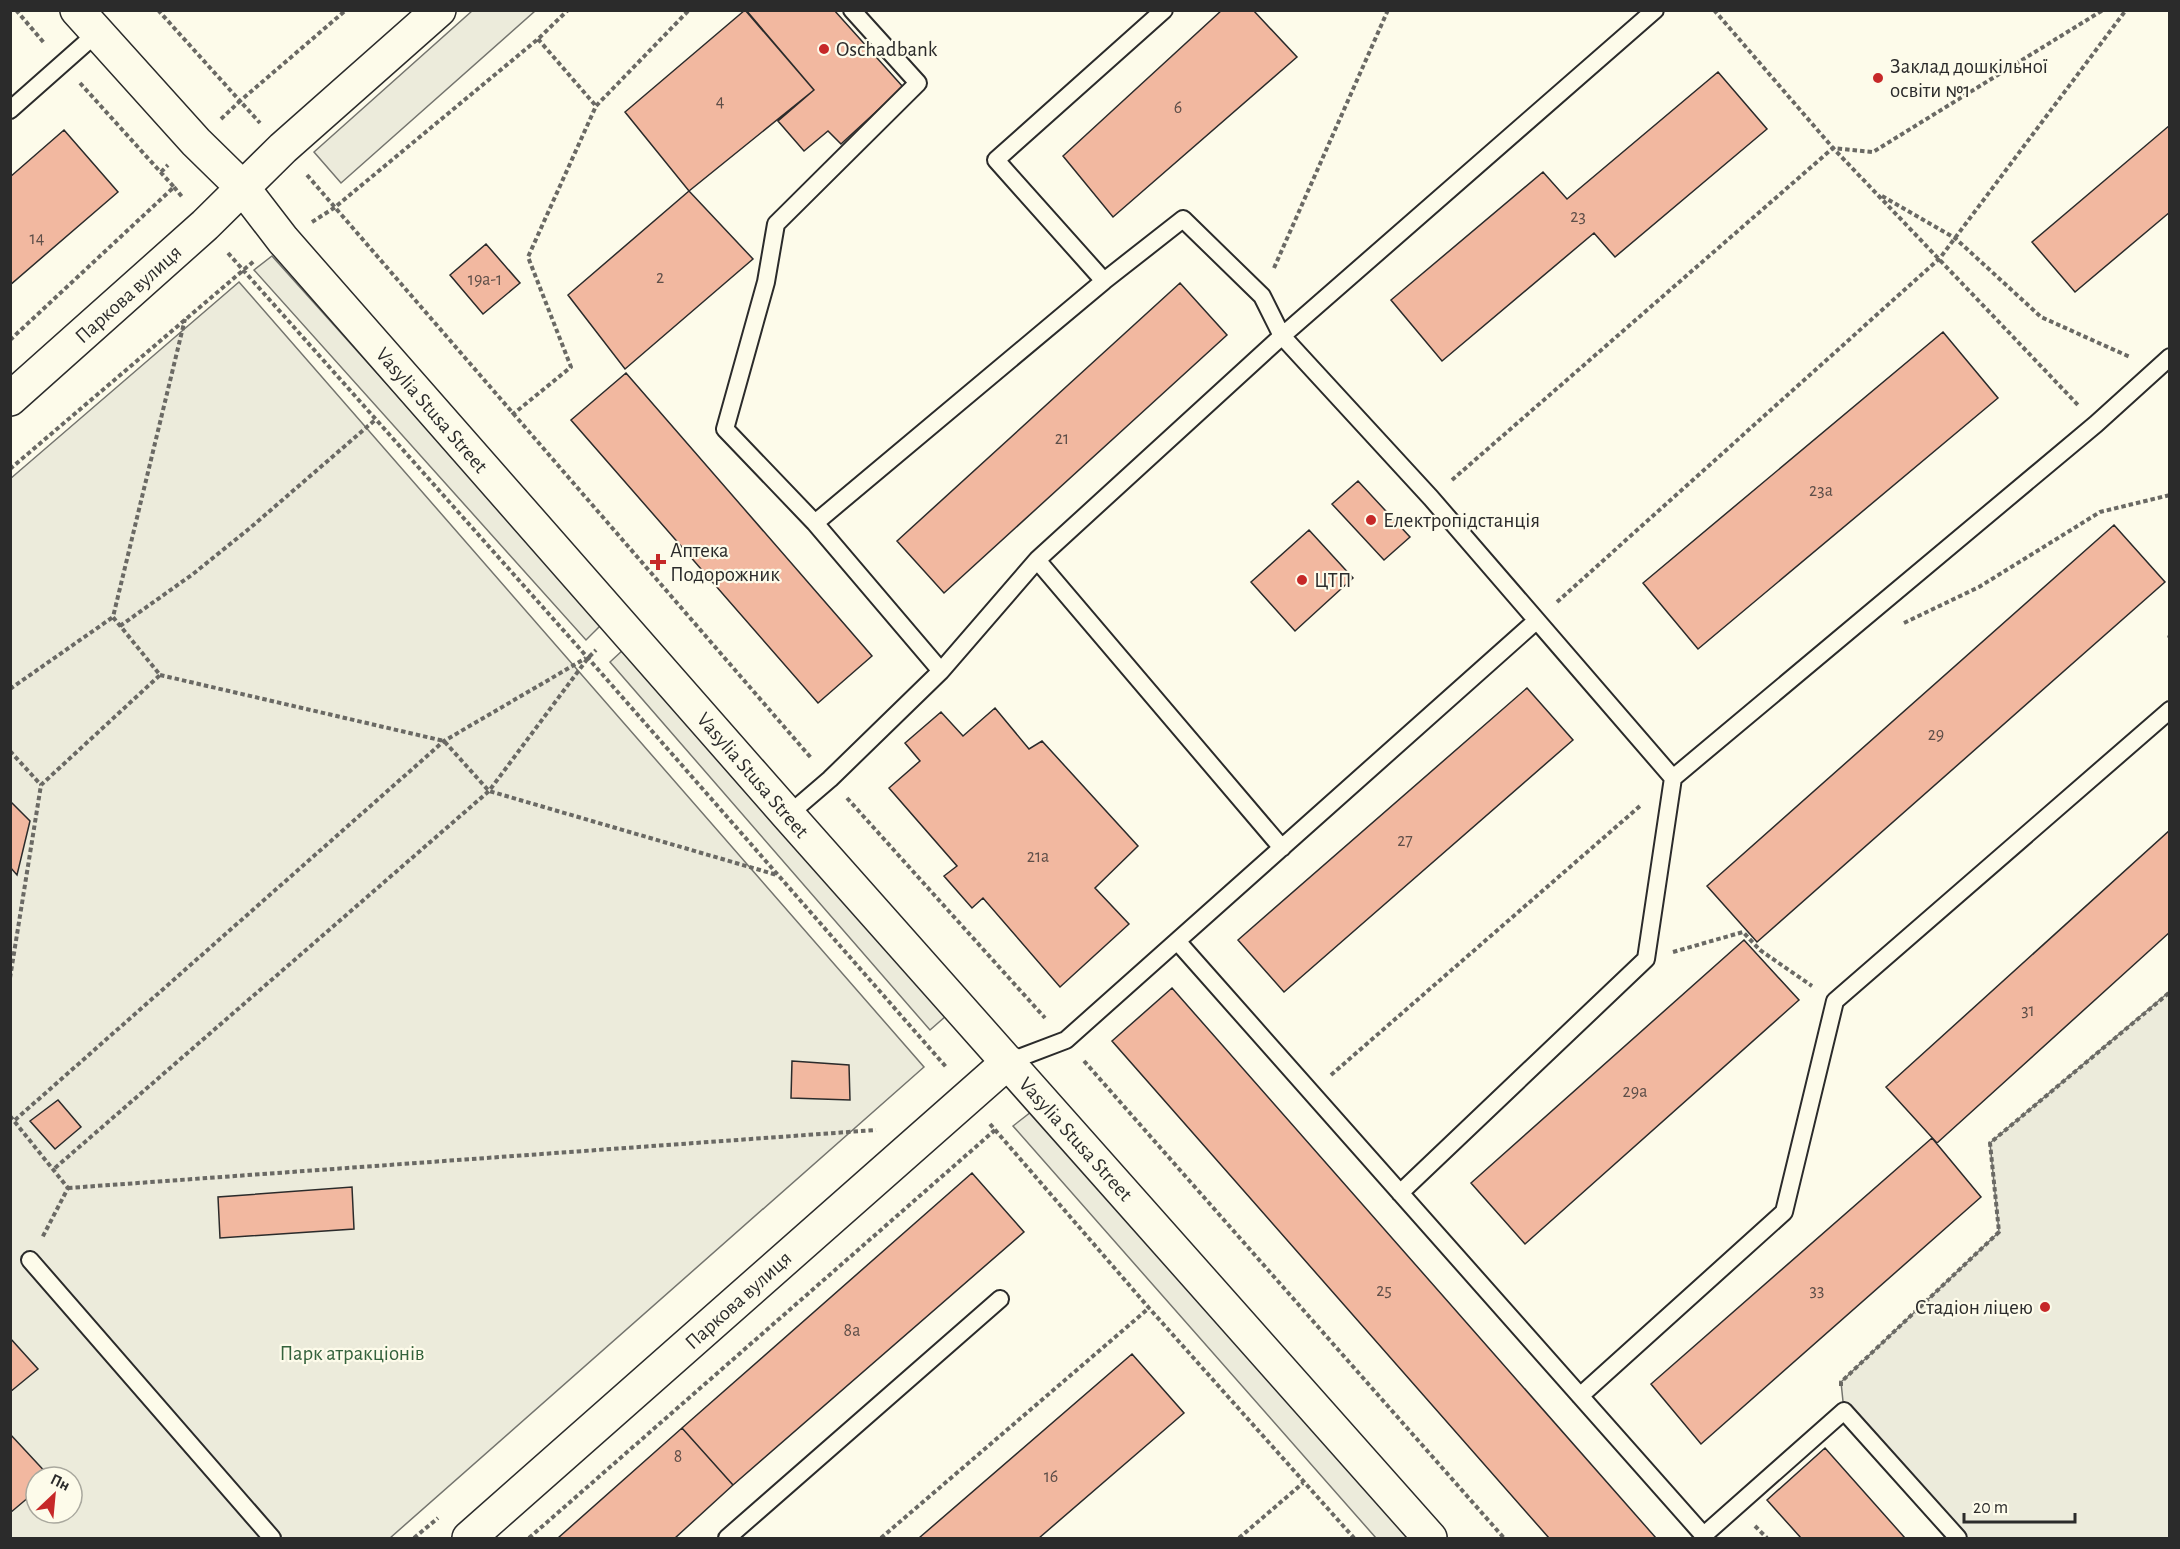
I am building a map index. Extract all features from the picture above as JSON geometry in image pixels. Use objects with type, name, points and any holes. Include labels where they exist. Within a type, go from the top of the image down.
[{"type":"street","name":"Паркова вулиця","points":[[10,399],[205,225],[283,148],[439,10]]},
{"type":"street","name":"Vasylia Stusa Street","points":[[87,22],[196,142],[243,188],[283,240],[622,626],[1430,1539]]},
{"type":"street","name":"Паркова вулиця","points":[[469,1539],[1008,1062]]},
{"type":"lane","points":[[852,10],[918,83],[776,224],[766,282],[725,429],[815,523],[941,671]]},
{"type":"lane","points":[[1104,281],[996,160],[1164,10]]},
{"type":"lane","points":[[788,814],[830,779],[941,671],[1037,560],[1282,336],[1655,10]]},
{"type":"lane","points":[[10,110],[63,64],[87,22]]},
{"type":"lane","points":[[815,523],[1104,281],[1183,219],[1262,297],[1282,336],[1431,498],[1673,778]]},
{"type":"lane","points":[[1400,1193],[1646,959],[1673,778],[2096,424],[2169,357]]},
{"type":"lane","points":[[1037,560],[1282,848]]},
{"type":"lane","points":[[1008,1062],[1066,1040],[1536,621]]},
{"type":"lane","points":[[1580,1396],[1784,1212],[1835,1001],[2169,710]]},
{"type":"lane","points":[[1177,941],[1705,1537],[1844,1411],[1958,1539]]},
{"type":"lane","points":[[30,1260],[272,1539]]},
{"type":"lane","points":[[727,1539],[1000,1299]]},
{"type":"path","points":[[16,10],[174,187],[242,269],[375,420],[588,658],[953,1076],[995,1130],[1149,1308],[1354,1539]]},
{"type":"path","points":[[158,10],[240,101],[346,10]]},
{"type":"path","points":[[568,10],[538,39],[334,208],[830,779],[1066,1040],[1504,1539]]},
{"type":"path","points":[[512,415],[571,367],[528,257],[596,106],[689,10]]},
{"type":"path","points":[[1262,297],[1388,10]]},
{"type":"path","points":[[1714,10],[1833,148],[2096,424]]},
{"type":"path","points":[[1431,498],[1833,148],[1873,152],[2103,10]]},
{"type":"path","points":[[1536,621],[1940,258],[2126,10]]},
{"type":"path","points":[[538,39],[596,106]]},
{"type":"path","points":[[10,340],[174,187]]},
{"type":"path","points":[[1878,193],[1955,238],[2041,317],[2156,369]]},
{"type":"path","points":[[10,469],[242,269]]},
{"type":"path","points":[[10,688],[113,617],[185,319]]},
{"type":"path","points":[[120,626],[193,574],[242,535],[375,420]]},
{"type":"path","points":[[1898,626],[1979,587],[2100,512],[2169,495]]},
{"type":"path","points":[[113,617],[160,675],[444,741],[489,791],[778,876]]},
{"type":"path","points":[[55,1168],[489,791],[588,658],[622,626]]},
{"type":"path","points":[[15,1120],[444,741],[588,658]]},
{"type":"path","points":[[10,978],[41,785],[160,675]]},
{"type":"path","points":[[10,751],[41,785]]},
{"type":"path","points":[[1310,1093],[1673,778]]},
{"type":"path","points":[[1646,959],[1743,932],[1760,950],[1835,1001]]},
{"type":"path","points":[[1844,1411],[1841,1382],[1999,1232],[1990,1143],[2169,992]]},
{"type":"path","points":[[10,1116],[55,1168],[68,1188]]},
{"type":"path","points":[[68,1188],[885,1129]]},
{"type":"path","points":[[529,1539],[995,1130]]},
{"type":"path","points":[[30,1260],[68,1188]]},
{"type":"path","points":[[881,1539],[1149,1308]]},
{"type":"path","points":[[1239,1539],[1303,1483]]},
{"type":"green space","points":[[472,11],[535,11],[341,183],[314,152]]},
{"type":"green space","points":[[272,256],[602,624],[586,640],[254,270]]},
{"type":"green space","name":"Парк атракціонів","points":[[239,282],[924,1067],[390,1538],[11,1538],[10,479]]},
{"type":"green space","points":[[624,649],[946,1016],[930,1030],[610,662]]},
{"type":"green space","name":"Стадіон ліцею","points":[[2169,992],[2169,1538],[1966,1538],[1844,1411],[1841,1382],[1999,1232],[1990,1143]]},
{"type":"green space","points":[[1031,1112],[1410,1538],[1376,1538],[1013,1126]]},
{"type":"building","points":[[745,10],[814,90],[689,191],[625,112]]},
{"type":"building","name":"Oschadbank","points":[[746,10],[834,10],[903,87],[841,144],[828,131],[804,151],[778,121],[814,90]]},
{"type":"building","points":[[1222,10],[1253,10],[1297,57],[1113,217],[1063,156]]},
{"type":"building","points":[[1718,72],[1767,129],[1615,257],[1594,233],[1442,361],[1391,300],[1543,172],[1567,199]]},
{"type":"building","points":[[2170,125],[2170,212],[2075,292],[2032,242]]},
{"type":"building","points":[[64,130],[118,192],[10,285],[10,177]]},
{"type":"building","points":[[689,191],[753,259],[625,369],[568,295]]},
{"type":"building","points":[[486,244],[520,283],[483,314],[450,275]]},
{"type":"building","points":[[1180,283],[1227,335],[944,593],[897,541]]},
{"type":"building","points":[[1943,332],[1998,398],[1698,649],[1643,583]]},
{"type":"building","points":[[626,373],[872,656],[818,703],[571,420]]},
{"type":"building","name":"Електропідстанція","points":[[1358,481],[1410,537],[1384,560],[1332,504]]},
{"type":"building","points":[[2114,525],[2165,582],[1757,942],[1707,886]]},
{"type":"building","name":"ЦТП","points":[[1309,530],[1353,578],[1295,631],[1251,582]]},
{"type":"building","points":[[1527,688],[1573,740],[1284,992],[1238,940]]},
{"type":"building","points":[[995,708],[1029,749],[1042,741],[1138,846],[1095,888],[1129,924],[1060,987],[983,898],[972,908],[944,876],[957,866],[889,788],[920,761],[905,743],[941,712],[963,736]]},
{"type":"building","points":[[10,801],[30,821],[17,875],[10,867]]},
{"type":"building","points":[[2170,830],[2170,932],[1937,1143],[1886,1087]]},
{"type":"building","points":[[1744,940],[1799,1000],[1525,1244],[1471,1183]]},
{"type":"building","points":[[1172,988],[1656,1538],[1549,1538],[1112,1041]]},
{"type":"building","points":[[792,1061],[849,1065],[850,1100],[791,1098]]},
{"type":"building","points":[[58,1100],[81,1127],[55,1149],[30,1121]]},
{"type":"building","points":[[1932,1138],[1981,1197],[1701,1444],[1651,1384]]},
{"type":"building","points":[[972,1173],[1024,1232],[733,1485],[682,1428]]},
{"type":"building","points":[[352,1187],[354,1229],[220,1238],[218,1197]]},
{"type":"building","points":[[10,1338],[38,1369],[10,1392]]},
{"type":"building","points":[[1132,1354],[1184,1413],[1039,1538],[919,1538]]},
{"type":"building","points":[[682,1428],[733,1485],[675,1538],[558,1538]]},
{"type":"building","points":[[10,1434],[39,1465],[24,1465],[24,1501],[10,1513]]},
{"type":"building","points":[[1825,1448],[1905,1538],[1801,1538],[1767,1500]]},
{"type":"place","name":"Oschadbank","points":[[824,49]]},
{"type":"place","name":"Заклад дошкільної освіти №1","points":[[1878,78]]},
{"type":"place","name":"Електропідстанція","points":[[1371,520]]},
{"type":"place","name":"Аптека Подорожник","points":[[658,562]]},
{"type":"place","name":"ЦТП","points":[[1302,580]]},
{"type":"place","name":"Стадіон ліцею","points":[[2045,1307]]}]
